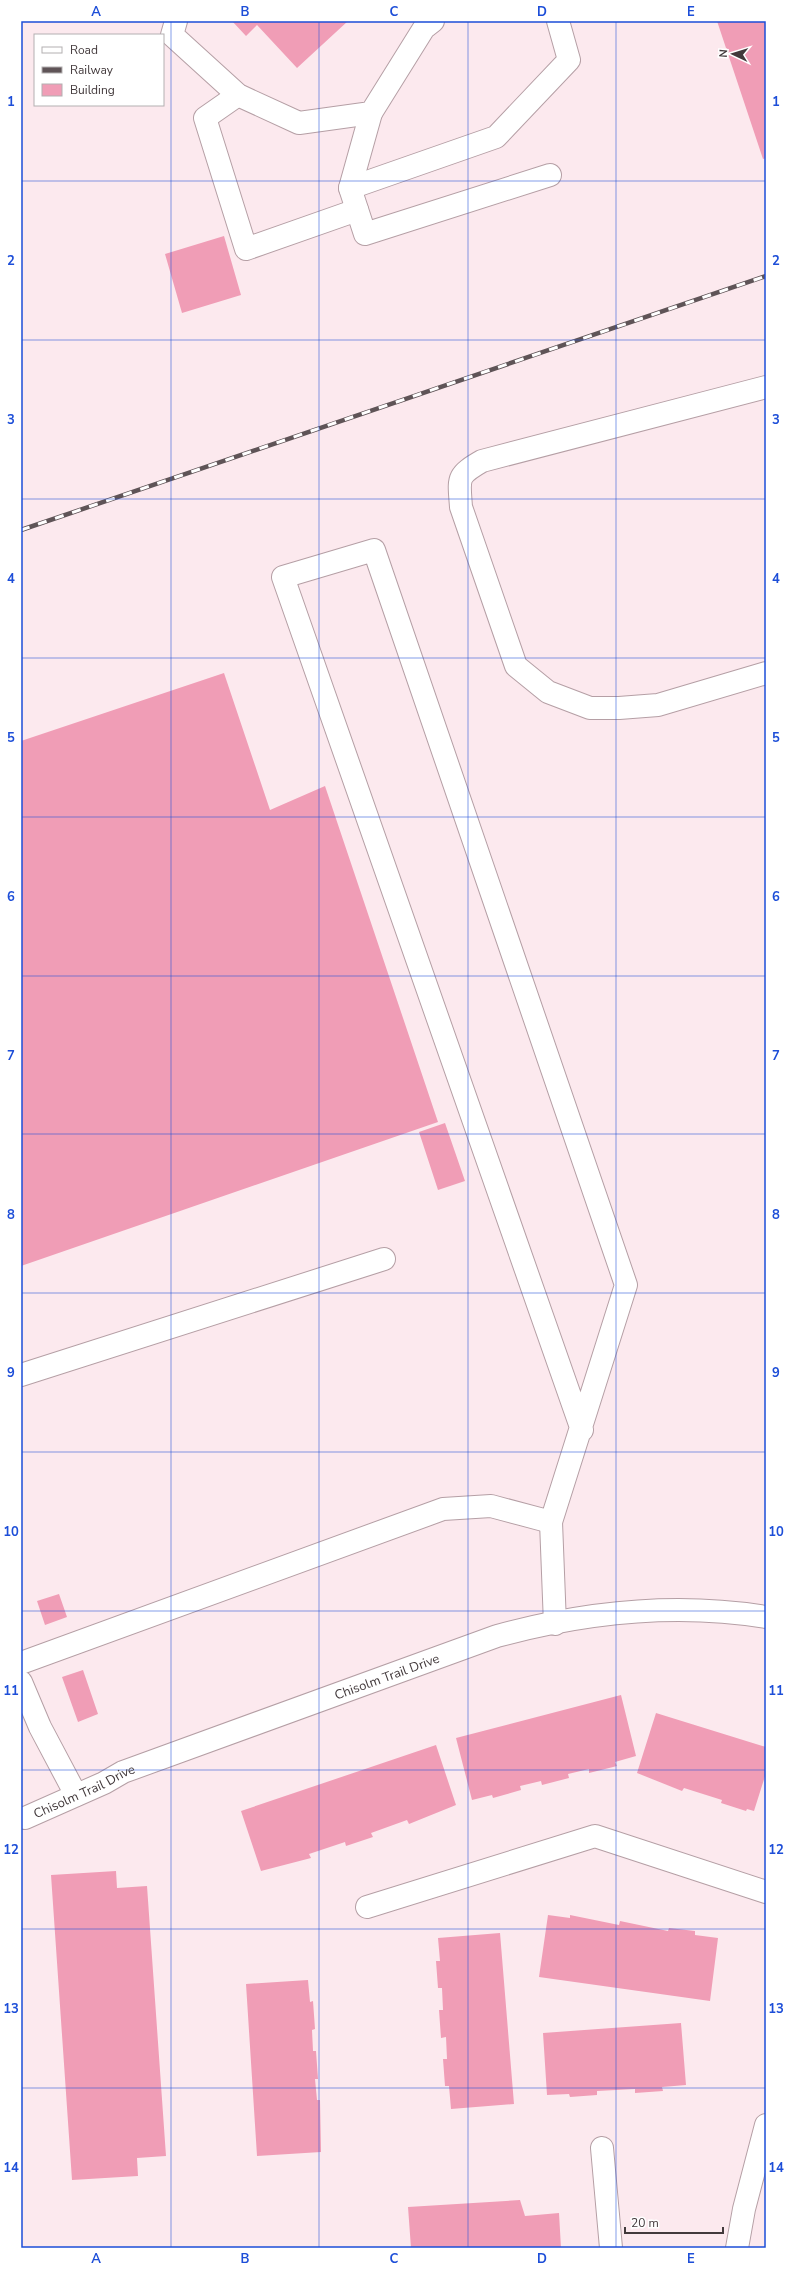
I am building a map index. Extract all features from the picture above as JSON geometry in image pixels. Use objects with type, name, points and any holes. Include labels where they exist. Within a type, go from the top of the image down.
[{"type":"street","points":[[176,21],[172,35],[238,95],[298,123],[370,113]]},
{"type":"street","points":[[433,21],[424,28],[370,113],[350,188],[365,234],[550,175]]},
{"type":"street","points":[[350,188],[496,137],[569,60],[558,21]]},
{"type":"street","points":[[238,95],[205,118],[246,249],[357,210]]},
{"type":"street","points":[[766,387],[482,460],[465,471],[459,482],[461,507],[516,666],[548,692],[590,708],[619,708],[658,705],[766,673]]},
{"type":"street","points":[[555,1624],[552,1522],[582,1430],[626,1285],[374,550],[283,577],[582,1430]]},
{"type":"street","points":[[21,1375],[384,1259]]},
{"type":"street","points":[[21,1663],[443,1509],[491,1506],[552,1522]]},
{"type":"street","name":"Chisolm Trail Drive","points":[[25,1818],[104,1784],[123,1772],[497,1636],[584,1617],[643,1610],[703,1609],[766,1617]]},
{"type":"street","points":[[21,1682],[40,1727],[76,1795]]},
{"type":"street","points":[[367,1906],[595,1836],[766,1892]]},
{"type":"street","points":[[737,2248],[744,2209],[766,2125]]},
{"type":"street","points":[[602,2148],[610,2248]]},
{"type":"building","points":[[232,21],[348,21],[297,68],[257,25],[246,36]]},
{"type":"building","points":[[717,21],[766,21],[766,158],[763,159]]},
{"type":"building","points":[[224,236],[241,295],[182,313],[165,254]]},
{"type":"building","points":[[224,673],[270,810],[325,786],[438,1122],[21,1266],[21,741]]},
{"type":"building","points":[[445,1123],[465,1181],[438,1190],[419,1132]]},
{"type":"building","points":[[59,1594],[67,1617],[45,1625],[37,1601]]},
{"type":"building","points":[[83,1670],[98,1714],[78,1722],[62,1677]]},
{"type":"building","points":[[621,1695],[636,1756],[615,1762],[617,1766],[589,1773],[589,1769],[568,1774],[569,1778],[542,1785],[541,1781],[520,1786],[521,1790],[493,1798],[492,1795],[472,1800],[456,1738]]},
{"type":"building","points":[[656,1713],[766,1747],[766,1773],[754,1811],[747,1809],[746,1811],[721,1803],[722,1800],[684,1788],[682,1791],[637,1773]]},
{"type":"building","points":[[436,1745],[456,1805],[409,1824],[407,1820],[371,1833],[373,1837],[346,1846],[345,1842],[309,1854],[311,1858],[261,1871],[241,1811]]},
{"type":"building","points":[[116,1871],[117,1888],[147,1886],[166,2156],[137,2158],[138,2176],[72,2180],[51,1875]]},
{"type":"building","points":[[548,1915],[570,1918],[570,1915],[619,1925],[620,1921],[668,1931],[669,1928],[695,1931],[695,1935],[718,1938],[710,2001],[539,1977]]},
{"type":"building","points":[[500,1933],[514,2104],[451,2109],[449,2086],[445,2086],[443,2059],[447,2059],[446,2037],[441,2038],[439,2010],[443,2010],[442,1988],[438,1988],[436,1961],[440,1961],[438,1938]]},
{"type":"building","points":[[308,1980],[310,2002],[313,2001],[315,2029],[312,2030],[313,2051],[316,2051],[318,2079],[315,2079],[317,2100],[320,2100],[321,2152],[257,2156],[246,1984]]},
{"type":"building","points":[[681,2023],[686,2085],[662,2087],[663,2091],[635,2093],[635,2089],[597,2091],[597,2095],[570,2097],[569,2094],[547,2095],[543,2033]]},
{"type":"building","points":[[520,2200],[525,2216],[559,2213],[561,2248],[411,2248],[408,2207]]},
{"type":"railway","points":[[21,530],[766,276]]}]
